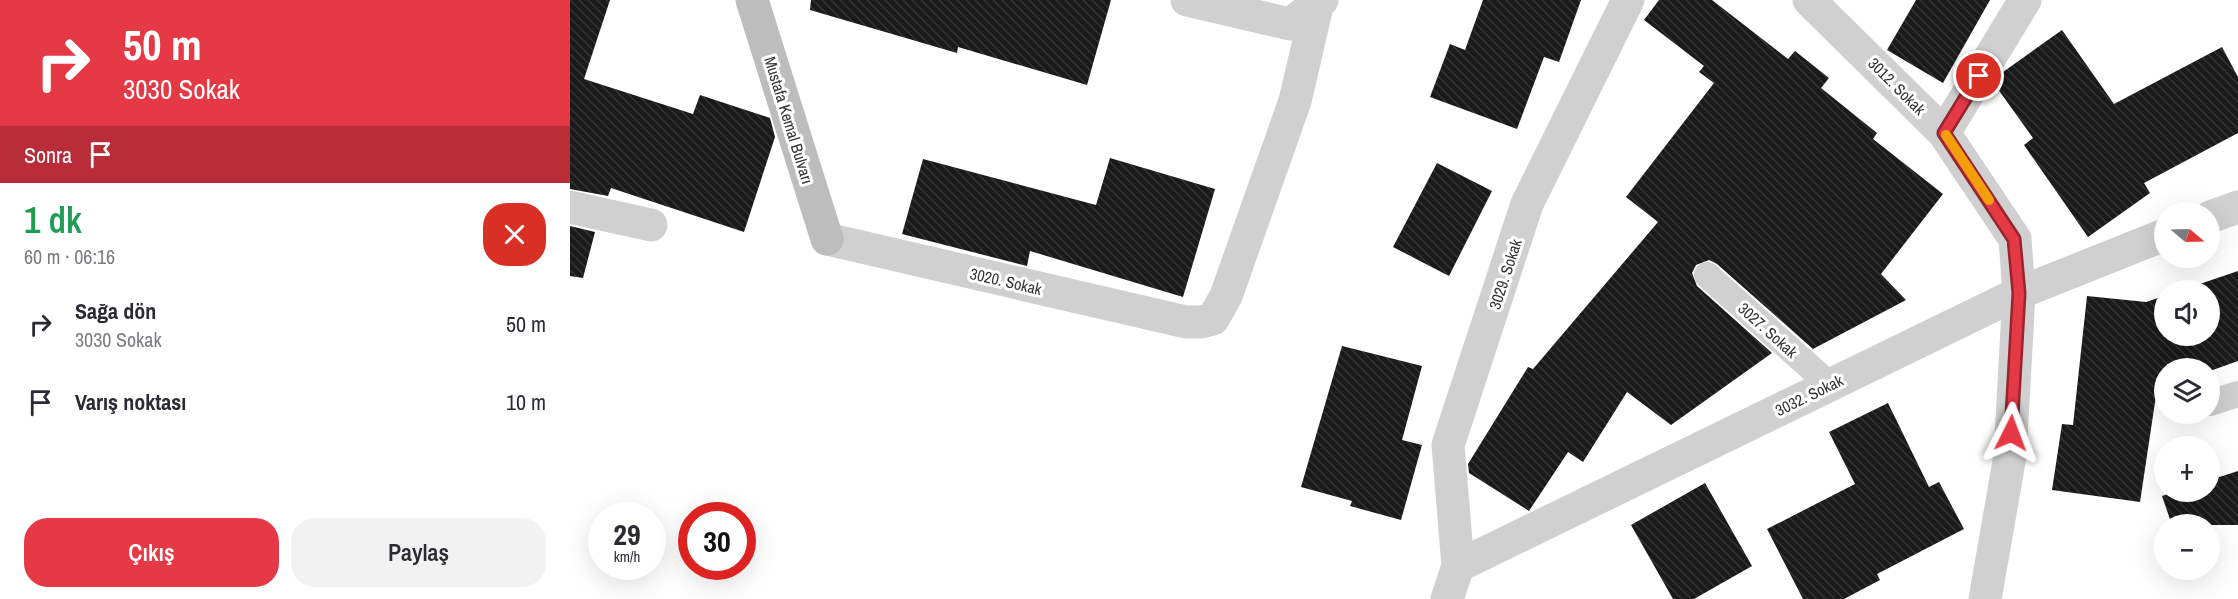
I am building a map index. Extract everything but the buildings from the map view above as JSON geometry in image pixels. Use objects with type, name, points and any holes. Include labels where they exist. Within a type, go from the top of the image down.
[{"type":"street","name":"Mustafa Kemal Bulvarı","points":[[752,0],[827,239]]},
{"type":"street","points":[[1187,0],[1290,24],[1320,3]]},
{"type":"street","name":"3029. Sokak","points":[[1458,566],[1448,445],[1527,204],[1628,0]]},
{"type":"street","name":"3012. Sokak","points":[[1809,0],[1944,133],[2014,239],[2019,293],[2010,456],[1981,597]]},
{"type":"street","points":[[1944,133],[2025,0]]},
{"type":"street","name":"3020. Sokak","points":[[827,239],[1186,322],[1213,319],[1226,296],[1295,101],[1320,3]]},
{"type":"street","points":[[570,207],[651,225]]},
{"type":"street","points":[[2220,214],[2238,207]]},
{"type":"street","name":"3032. Sokak","points":[[1458,566],[2019,293],[2154,239]]},
{"type":"street","points":[[1447,599],[1458,566]]},
{"type":"lane","name":"3027. Sokak","points":[[1707,274],[1830,385]]},
{"type":"lane","points":[[2220,400],[2238,394]]},
{"type":"slow traffic","points":[[1946,135],[1989,200]]},
{"type":"route","points":[[1979,76],[1944,133],[2014,239],[2019,293],[2011,433]]}]
